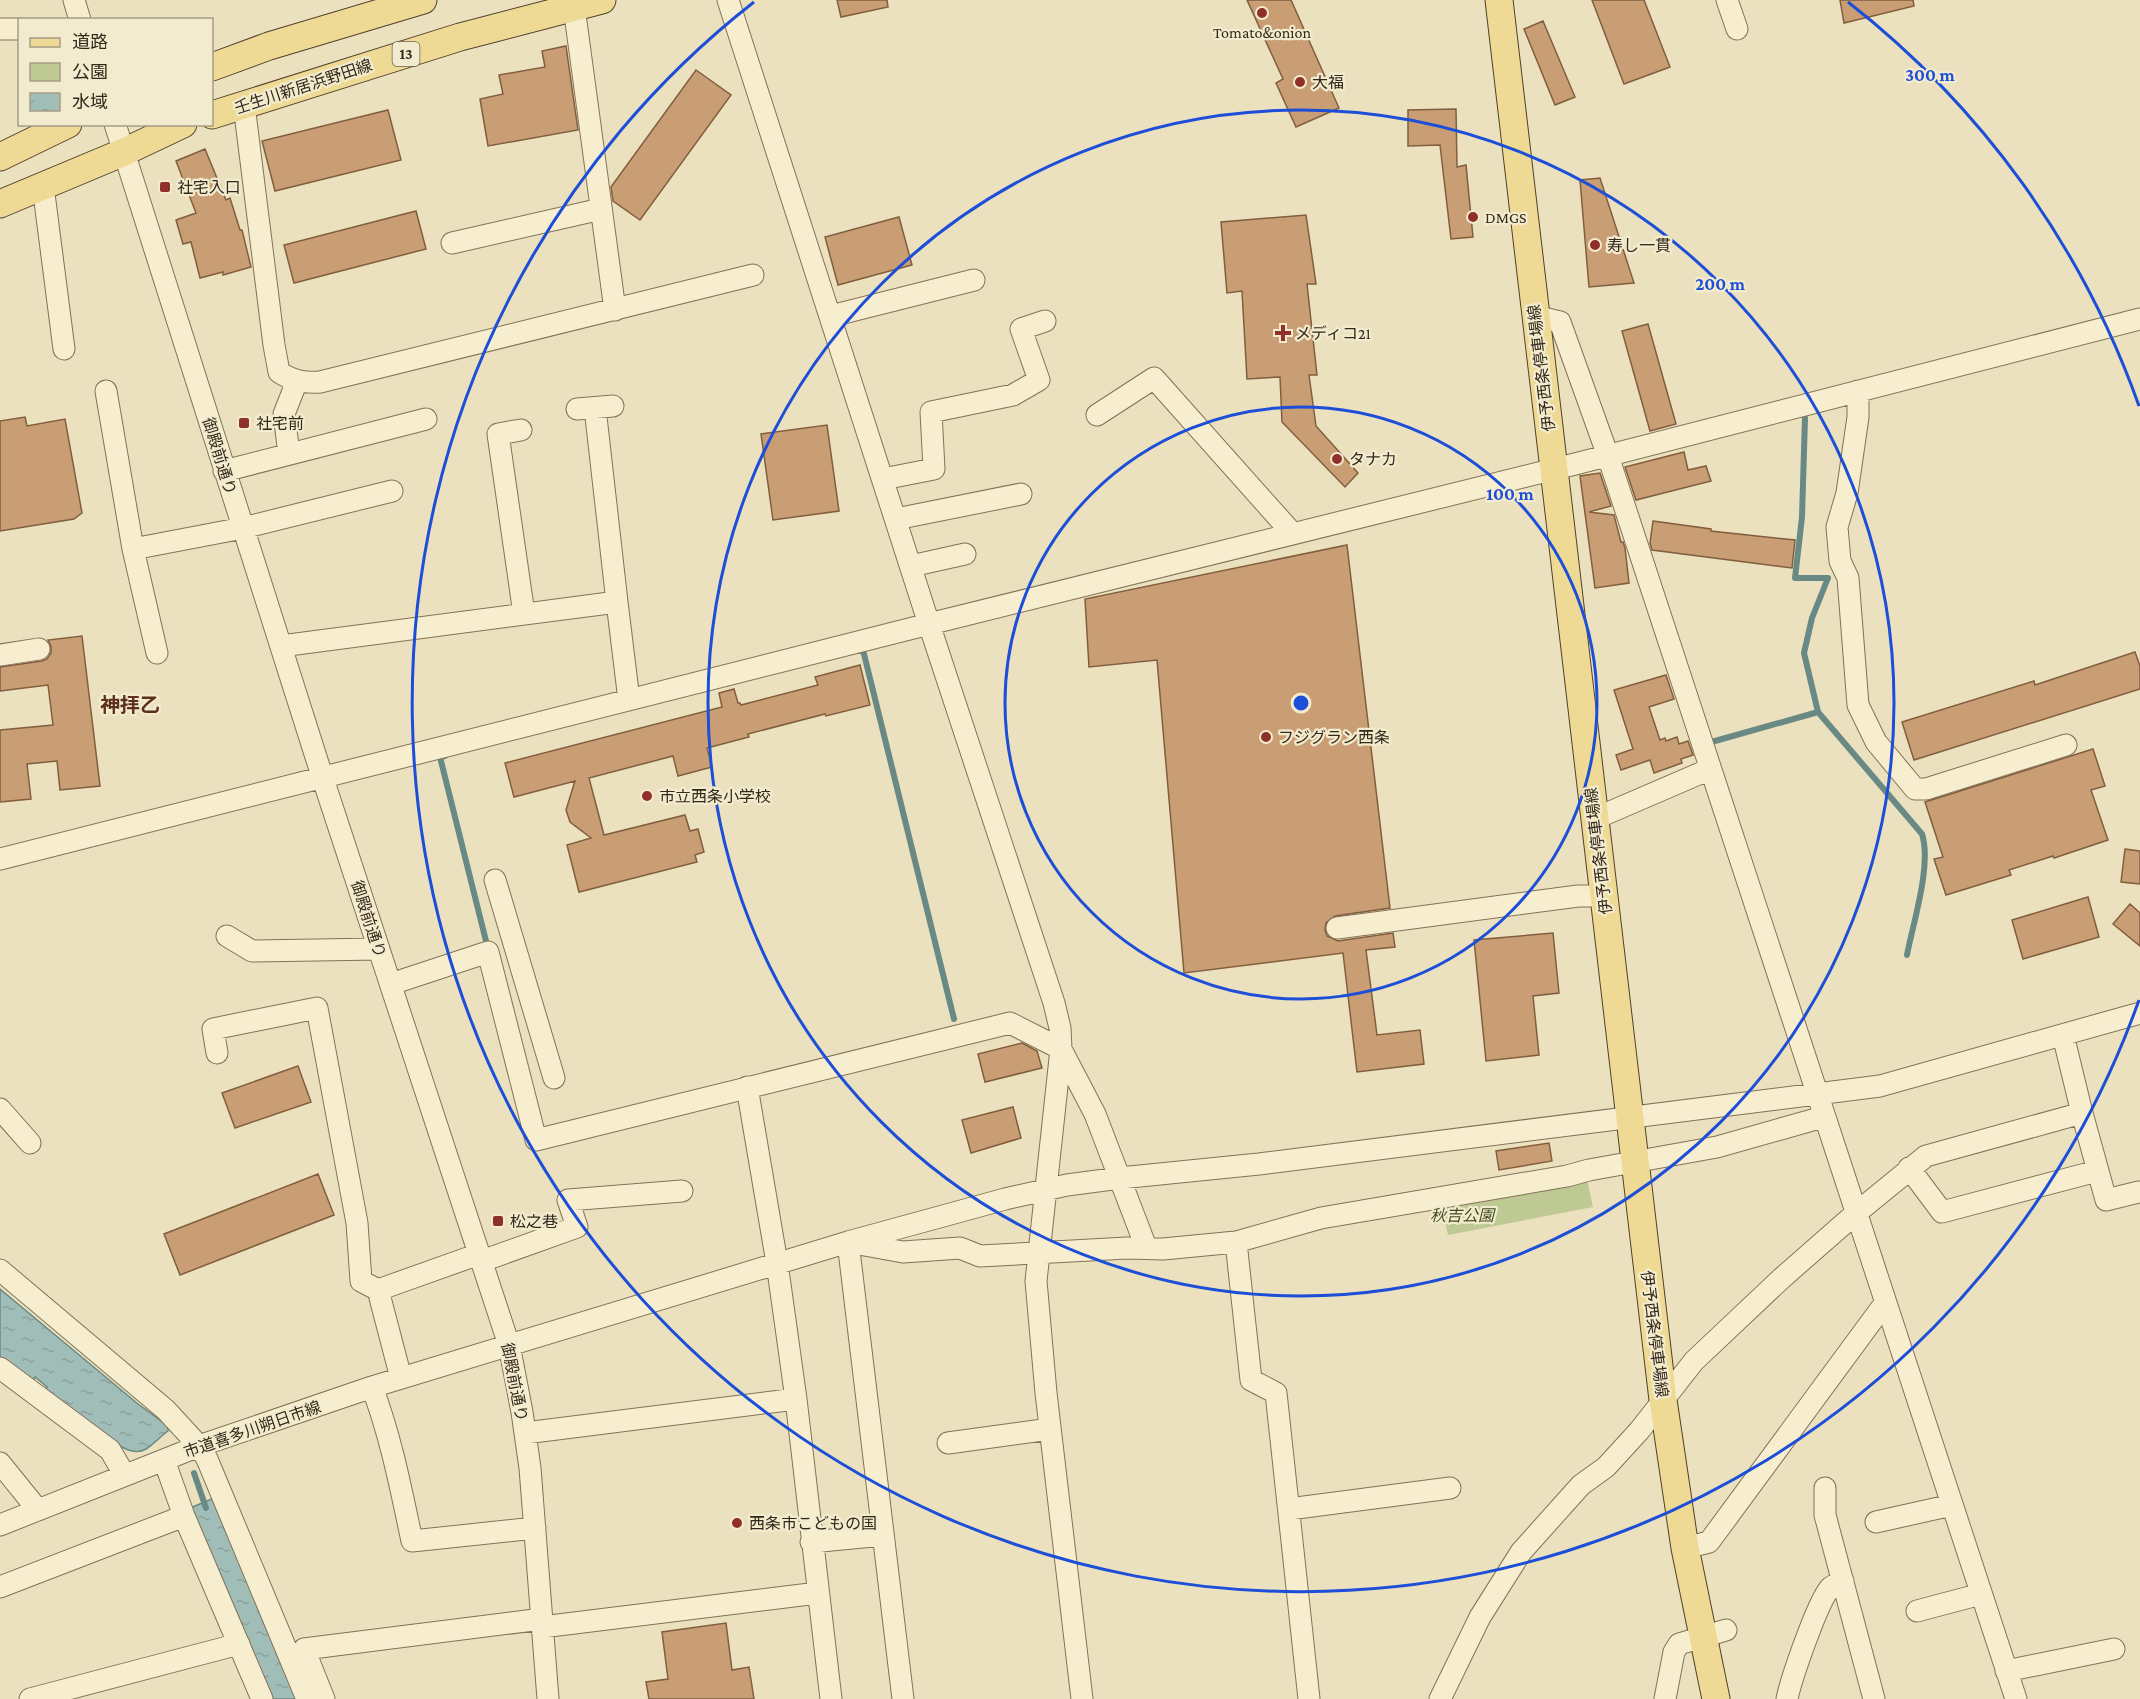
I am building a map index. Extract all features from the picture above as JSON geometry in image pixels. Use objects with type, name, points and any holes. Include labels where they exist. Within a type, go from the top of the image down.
[{"type":"main road","points":[[213,67],[269,46],[423,0]]},
{"type":"main road","name":"壬生川新居浜野田線","points":[[213,115],[460,37],[602,0]]},
{"type":"main road","name":"伊予西条停車場線","points":[[1499,0],[1552,470],[1663,1400],[1685,1548],[1714,1634],[1716,1699]]},
{"type":"main road","points":[[0,157],[64,126]]},
{"type":"main road","points":[[0,204],[124,152],[179,126]]},
{"type":"street","points":[[74,0],[79,18]]},
{"type":"street","points":[[728,0],[1054,1003],[1060,1028],[1061,1048],[1036,1281],[1050,1429],[1082,1699]]},
{"type":"street","points":[[1727,0],[1737,29]]},
{"type":"street","points":[[574,7],[615,310]]},
{"type":"street","points":[[0,29],[18,29]]},
{"type":"street","points":[[244,105],[272,334],[279,372],[289,379],[305,383],[320,382],[753,275]]},
{"type":"street","name":"御殿前通り","points":[[116,126],[323,778],[509,1345],[525,1433],[548,1699]]},
{"type":"street","points":[[43,186],[64,349]]},
{"type":"street","points":[[452,243],[601,209]]},
{"type":"street","points":[[831,316],[975,280]]},
{"type":"street","points":[[1535,315],[1560,322],[1608,456],[1823,1117],[2016,1699]]},
{"type":"street","points":[[0,859],[929,624],[1608,456],[2140,319]]},
{"type":"street","points":[[883,479],[934,469],[931,412],[1013,395],[1039,380],[1021,329],[1045,321]]},
{"type":"street","points":[[1097,416],[1154,378],[1293,534]]},
{"type":"street","points":[[289,454],[284,414],[297,381]]},
{"type":"street","points":[[106,391],[133,549],[157,653]]},
{"type":"street","points":[[1858,392],[1858,417],[1847,493],[1837,527],[1840,561],[1848,578],[1858,705],[1876,742],[1915,789],[1926,789],[2066,745]]},
{"type":"street","points":[[595,407],[629,700]]},
{"type":"street","points":[[224,471],[426,419]]},
{"type":"street","points":[[521,430],[498,434],[524,614]]},
{"type":"street","points":[[133,549],[243,528],[392,491]]},
{"type":"street","points":[[896,519],[1021,494]]},
{"type":"street","points":[[911,566],[965,554]]},
{"type":"street","points":[[281,646],[617,602]]},
{"type":"street","points":[[0,655],[39,649]]},
{"type":"street","points":[[1594,819],[1710,769]]},
{"type":"street","points":[[495,879],[554,1078]]},
{"type":"street","points":[[1337,928],[1578,896],[1603,896]]},
{"type":"street","points":[[227,936],[252,951],[379,949]]},
{"type":"street","points":[[391,984],[514,943]]},
{"type":"street","points":[[488,952],[536,1140],[1010,1023],[1061,1048],[1095,1114],[1146,1247]]},
{"type":"street","points":[[217,1053],[213,1029],[317,1008],[357,1223],[361,1281],[378,1290],[577,1227],[568,1200],[682,1191]]},
{"type":"street","name":"市道喜多川朔日市線","points":[[0,1525],[199,1446],[372,1387],[925,1219],[1047,1189],[1119,1178],[1258,1164],[1880,1086],[2140,1013]]},
{"type":"street","points":[[2063,1035],[2106,1200],[2139,1192]]},
{"type":"street","points":[[747,1087],[777,1263],[796,1399],[831,1699]]},
{"type":"street","points":[[0,1109],[30,1143]]},
{"type":"street","points":[[1440,1699],[1480,1617],[1521,1552],[1581,1485],[1606,1467],[1639,1431],[1694,1361],[1855,1214],[1926,1156],[2082,1113]]},
{"type":"street","points":[[903,1699],[848,1242],[903,1252],[960,1248],[980,1256],[1146,1247],[1163,1249],[1236,1242],[1321,1218],[1555,1178],[1718,1147],[1823,1117]]},
{"type":"street","points":[[1909,1168],[1942,1212],[2097,1171]]},
{"type":"street","points":[[1236,1242],[1251,1380],[1276,1393],[1309,1699]]},
{"type":"street","points":[[0,1270],[166,1410],[199,1446],[207,1459],[307,1699]]},
{"type":"street","points":[[378,1290],[401,1378]]},
{"type":"street","points":[[1685,1548],[1709,1542],[1885,1304]]},
{"type":"street","points":[[0,1368],[110,1450],[124,1474]]},
{"type":"street","points":[[372,1387],[393,1452],[412,1541],[535,1528]]},
{"type":"street","points":[[525,1433],[796,1399]]},
{"type":"street","points":[[948,1443],[1050,1429]]},
{"type":"street","points":[[164,1460],[184,1516],[262,1699]]},
{"type":"street","points":[[0,1462],[38,1510]]},
{"type":"street","points":[[1289,1509],[1450,1488]]},
{"type":"street","points":[[1825,1488],[1825,1515],[1874,1699]]},
{"type":"street","points":[[1876,1522],[1952,1505]]},
{"type":"street","points":[[0,1587],[184,1516]]},
{"type":"street","points":[[811,1542],[883,1535]]},
{"type":"street","points":[[1787,1699],[1790,1683],[1818,1608],[1831,1588],[1843,1581]]},
{"type":"street","points":[[324,1699],[304,1649],[818,1593]]},
{"type":"street","points":[[1917,1611],[1981,1594]]},
{"type":"street","points":[[1665,1699],[1674,1652],[1679,1644],[1714,1634]]},
{"type":"street","points":[[30,1699],[239,1644]]},
{"type":"street","points":[[2006,1671],[2114,1649]]},
{"type":"green space","name":"秋吉公園","points":[[1586,1175],[1593,1207],[1448,1235],[1441,1202]]},
{"type":"water","points":[[0,1289],[138,1404],[168,1426],[168,1431],[146,1449],[131,1451],[124,1448],[90,1422],[83,1421],[45,1391],[47,1387],[35,1377],[32,1382],[0,1359]]},
{"type":"water","points":[[214,1498],[296,1699],[265,1699],[188,1509]]},
{"type":"building","points":[[837,0],[887,0],[888,7],[841,17]]},
{"type":"building","points":[[1247,0],[1291,0],[1339,108],[1296,127],[1276,83],[1283,79]]},
{"type":"building","points":[[1592,0],[1644,0],[1670,67],[1624,84]]},
{"type":"building","points":[[1840,0],[1913,0],[1914,6],[1844,23]]},
{"type":"building","points":[[1543,21],[1575,97],[1555,105],[1524,29]]},
{"type":"building","points":[[566,46],[578,130],[488,146],[480,99],[503,94],[499,75],[545,67],[542,51]]},
{"type":"building","points":[[696,70],[731,95],[640,220],[613,201],[611,187]]},
{"type":"building","points":[[1456,109],[1457,167],[1466,165],[1473,237],[1451,239],[1440,145],[1408,146],[1408,110]]},
{"type":"building","points":[[388,110],[401,160],[275,191],[262,141]]},
{"type":"building","points":[[205,149],[226,200],[230,198],[240,230],[242,230],[251,267],[223,275],[223,272],[200,278],[191,242],[183,244],[176,220],[196,213],[176,161]]},
{"type":"building","points":[[1600,178],[1634,283],[1589,287],[1580,180]]},
{"type":"building","points":[[416,211],[426,249],[294,283],[284,245]]},
{"type":"building","points":[[1306,215],[1316,284],[1307,284],[1317,375],[1309,375],[1316,426],[1358,473],[1345,487],[1282,422],[1280,377],[1247,379],[1242,291],[1227,293],[1221,222]]},
{"type":"building","points":[[899,217],[912,265],[838,285],[825,237]]},
{"type":"building","points":[[1648,324],[1676,424],[1650,431],[1622,331]]},
{"type":"building","points":[[25,417],[27,426],[65,419],[82,513],[74,519],[0,531],[0,421]]},
{"type":"building","points":[[827,425],[839,511],[773,520],[761,434]]},
{"type":"building","points":[[1684,452],[1688,470],[1706,466],[1711,481],[1636,500],[1625,467]]},
{"type":"building","points":[[1600,473],[1611,506],[1589,512],[1614,515],[1621,542],[1625,548],[1629,583],[1595,588],[1580,476]]},
{"type":"building","points":[[1653,521],[1711,529],[1711,531],[1795,540],[1792,568],[1652,550],[1650,543]]},
{"type":"building","name":"フジグラン西条","points":[[1347,545],[1390,908],[1335,916],[1326,923],[1325,930],[1327,936],[1338,941],[1393,933],[1395,947],[1366,950],[1377,1035],[1420,1030],[1424,1064],[1357,1072],[1343,953],[1184,973],[1157,660],[1089,667],[1085,599]]},
{"type":"building","points":[[82,636],[100,786],[60,790],[57,761],[27,764],[31,799],[0,802],[0,730],[53,725],[48,685],[0,691],[0,667],[42,661],[47,659],[51,653],[48,640]]},
{"type":"building","points":[[2135,652],[2140,666],[2140,689],[1914,760],[1902,722],[2034,681],[2035,685]]},
{"type":"building","points":[[860,665],[870,705],[748,734],[749,737],[707,748],[712,767],[678,776],[673,756],[589,778],[604,835],[685,815],[690,831],[698,829],[704,852],[695,855],[697,862],[579,892],[567,845],[591,838],[570,822],[566,810],[575,781],[514,797],[505,763],[722,707],[719,693],[734,689],[738,703],[741,705],[818,685],[815,677]]},
{"type":"building","points":[[1666,675],[1674,699],[1649,707],[1660,740],[1665,738],[1666,741],[1677,737],[1679,744],[1688,741],[1693,755],[1681,759],[1682,763],[1654,773],[1650,760],[1621,770],[1616,755],[1633,749],[1614,690]]},
{"type":"building","points":[[2093,749],[2105,786],[2091,790],[2108,840],[2009,870],[2011,875],[1946,895],[1934,859],[1943,857],[1925,802]]},
{"type":"building","points":[[2125,849],[2140,851],[2140,884],[2121,882]]},
{"type":"building","points":[[2088,897],[2099,937],[2023,959],[2012,920]]},
{"type":"building","points":[[2130,904],[2140,913],[2140,946],[2113,924]]},
{"type":"building","points":[[1553,933],[1559,993],[1533,996],[1539,1055],[1486,1061],[1474,940]]},
{"type":"building","points":[[1022,1043],[1037,1051],[1042,1068],[985,1082],[978,1054]]},
{"type":"building","points":[[298,1066],[311,1102],[235,1128],[222,1093]]},
{"type":"building","points":[[1013,1107],[1021,1138],[971,1153],[962,1120]]},
{"type":"building","points":[[1549,1143],[1552,1161],[1499,1170],[1496,1151]]},
{"type":"building","points":[[318,1174],[334,1215],[180,1275],[164,1234]]},
{"type":"building","points":[[726,1623],[732,1670],[749,1667],[754,1699],[649,1699],[646,1682],[668,1679],[662,1632]]},
{"type":"waterway","points":[[1805,418],[1802,517],[1795,578],[1828,578],[1812,618],[1804,653],[1818,712],[1922,834],[1925,861],[1907,955]]},
{"type":"waterway","points":[[859,651],[863,650],[954,1019]]},
{"type":"waterway","points":[[1708,743],[1818,712]]},
{"type":"waterway","points":[[445,756],[440,757],[486,941]]},
{"type":"waterway","points":[[194,1473],[206,1508]]},
{"type":"place","name":"Tomato&onion","points":[[1262,13]]},
{"type":"place","name":"大福","points":[[1300,82]]},
{"type":"place","name":"社宅入口","points":[[165,187]]},
{"type":"place","name":"DMGS","points":[[1473,217]]},
{"type":"place","name":"寿し一貫","points":[[1595,245]]},
{"type":"place","name":"メディコ21","points":[[1283,333]]},
{"type":"place","name":"社宅前","points":[[244,423]]},
{"type":"place","name":"タナカ","points":[[1337,459]]},
{"type":"place","name":"フジグラン西条","points":[[1266,737]]},
{"type":"place","name":"市立西条小学校","points":[[647,796]]},
{"type":"place","name":"松之巷","points":[[498,1221]]},
{"type":"place","name":"西条市こどもの国","points":[[737,1523]]},
{"type":"district","name":"神拝乙","points":[[130,705]]}]
